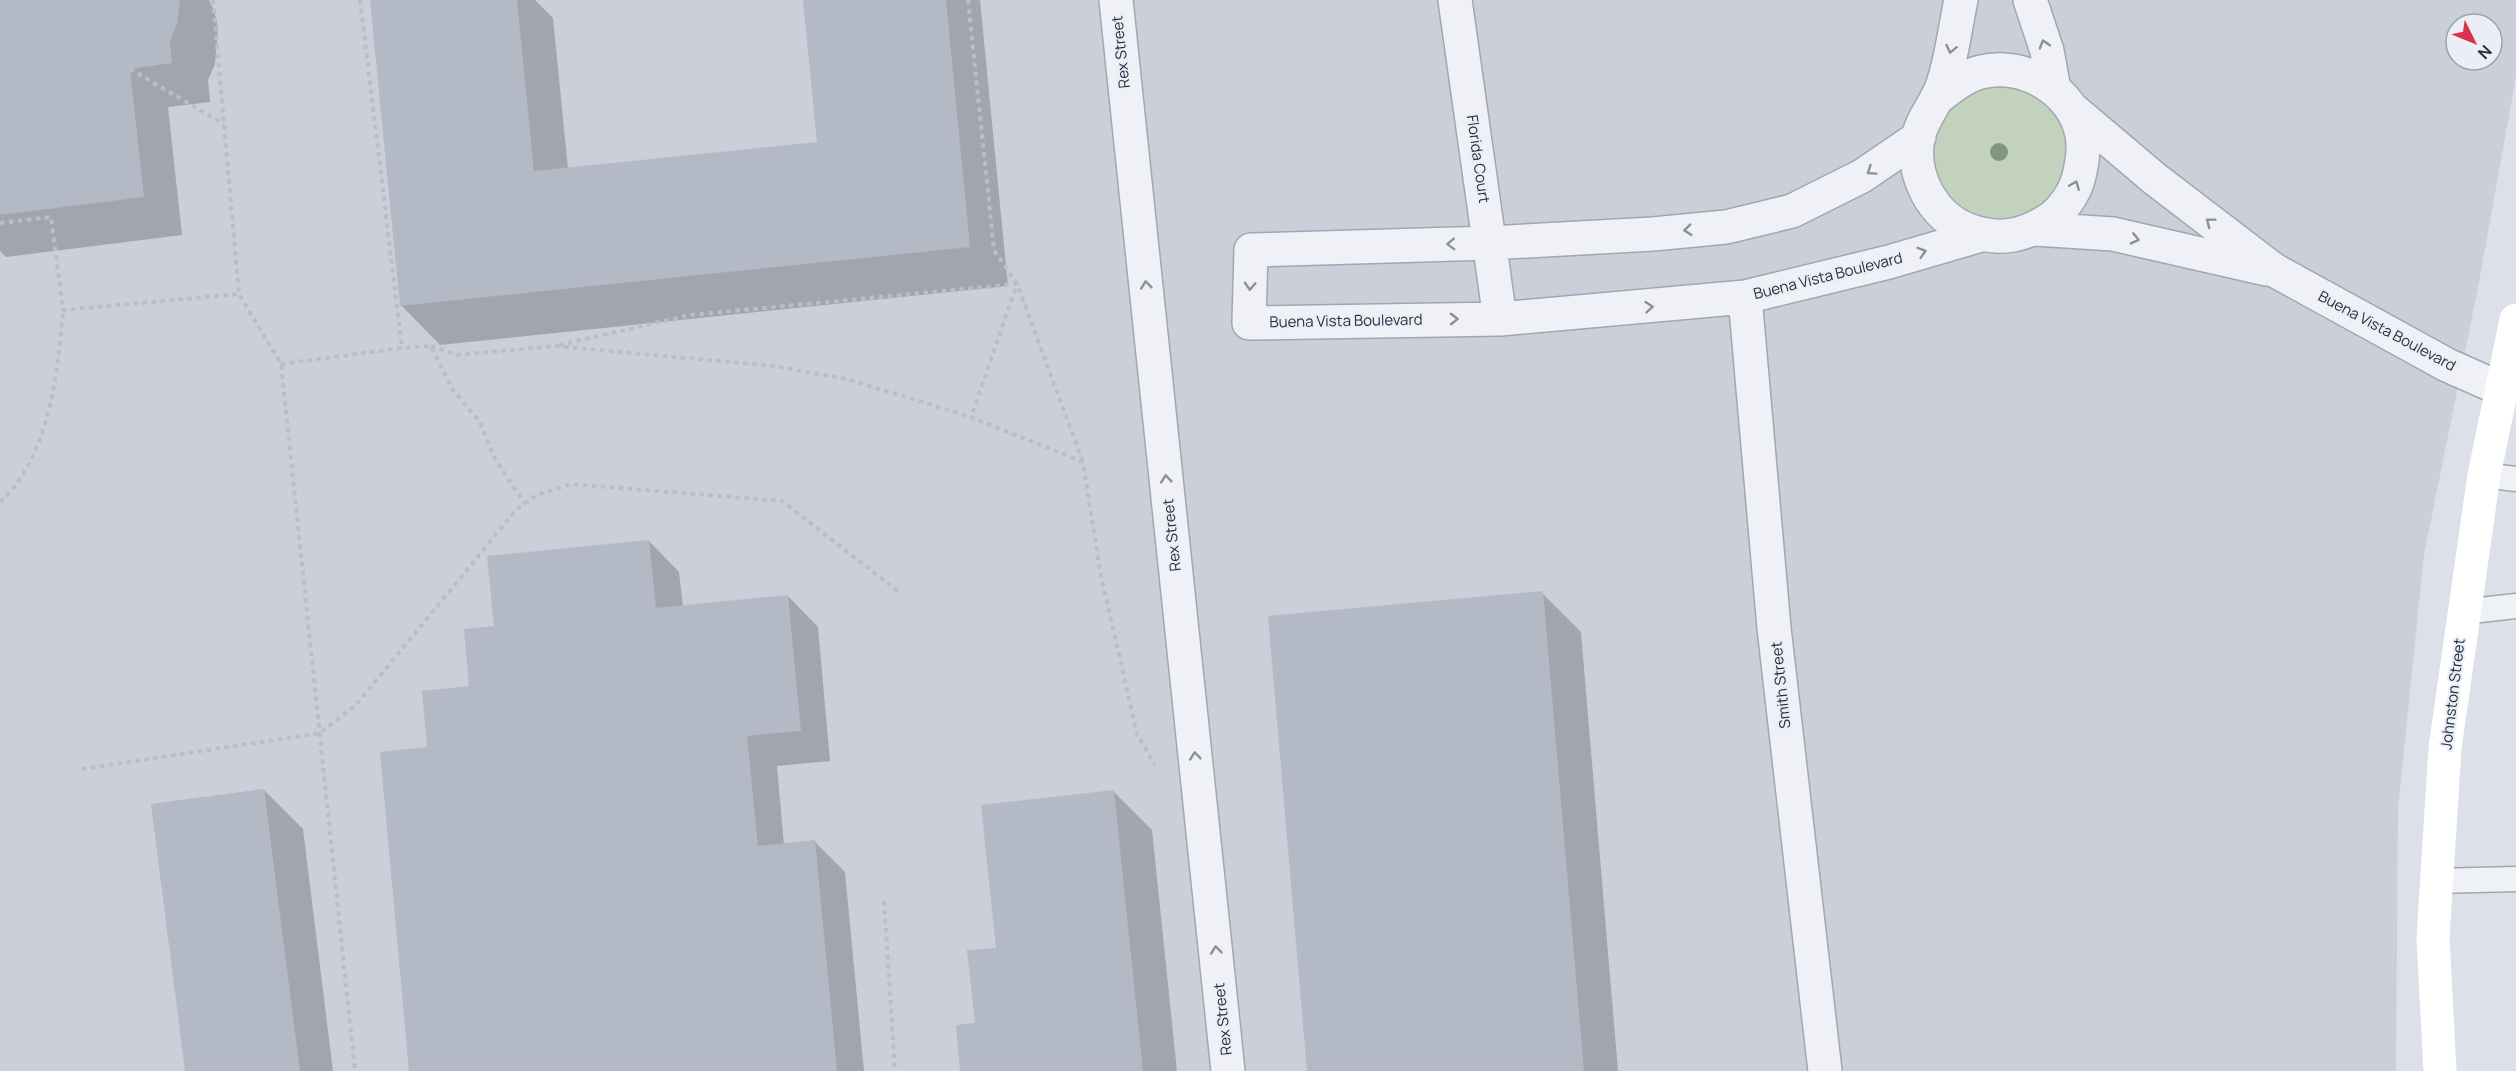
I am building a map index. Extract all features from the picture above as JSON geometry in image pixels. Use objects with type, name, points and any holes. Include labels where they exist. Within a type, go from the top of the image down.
[{"type":"main road","name":"Johnston Street","points":[[2440,1071],[2433,938],[2445,748],[2484,475],[2516,321]]},
{"type":"street","name":"Rex Street","points":[[1116,0],[1228,1071]]},
{"type":"street","name":"Florida Court","points":[[1455,0],[1500,319]]},
{"type":"street","name":"Buena Vista Boulevard","points":[[1939,97],[1961,0]]},
{"type":"street","name":"Buena Vista Boulevard","points":[[2030,0],[2063,99],[2082,134],[2083,163],[2075,190],[2058,213],[2035,229],[2007,237],[1981,235],[1957,225],[1937,207],[1923,185],[1917,159],[1918,137],[1926,116],[1939,97],[1958,81],[1991,71],[2008,70],[2032,76],[2063,99],[2155,179],[2274,270],[2447,365],[2502,388]]},
{"type":"street","name":"Buena Vista Boulevard","points":[[1918,137],[1862,177],[1792,211],[1725,226],[1653,234],[1491,243],[1251,250],[1249,323],[1500,319],[1745,297],[1889,262],[1981,235]]},
{"type":"street","name":"Buena Vista Boulevard","points":[[2035,229],[2113,234],[2274,270]]},
{"type":"street","name":"Smith Street","points":[[1745,297],[1774,628],[1825,1071]]},
{"type":"lane","points":[[2484,475],[2516,479]]},
{"type":"lane","points":[[2463,612],[2516,606]]},
{"type":"lane","points":[[2435,881],[2516,879]]},
{"type":"path","points":[[213,0],[239,294],[281,363],[356,1071]]},
{"type":"path","points":[[360,0],[402,348]]},
{"type":"path","points":[[968,0],[994,249],[1017,284],[1083,462],[1100,571],[1137,734],[1159,771]]},
{"type":"path","points":[[130,69],[224,124]]},
{"type":"path","points":[[0,222],[51,217],[63,310],[52,400],[37,447],[11,492],[0,502]]},
{"type":"path","points":[[281,363],[431,346],[457,355],[555,346],[690,315],[1017,284]]},
{"type":"path","points":[[971,417],[1017,284]]},
{"type":"path","points":[[63,310],[239,294]]},
{"type":"path","points":[[431,346],[453,390],[480,422],[495,459],[525,504]]},
{"type":"path","points":[[555,346],[773,366],[848,379],[971,417],[1083,462]]},
{"type":"path","points":[[82,769],[320,733],[356,705],[518,509],[537,495],[571,483],[782,501],[899,592]]},
{"type":"path","points":[[884,901],[896,1071]]},
{"type":"shaded area","points":[[0,0],[2516,0],[2516,77],[2479,282],[2424,555],[2398,808],[2396,1071],[0,1071]]},
{"type":"green space","points":[[2000,87],[2026,92],[2047,107],[2062,128],[2067,154],[2062,180],[2047,201],[2026,216],[2000,221],[1974,216],[1953,201],[1938,180],[1933,154],[1938,128],[1953,107],[1974,92]]},
{"type":"building","points":[[0,0],[180,0],[177,24],[170,41],[172,63],[130,69],[144,197],[0,215]]},
{"type":"building","points":[[370,0],[517,0],[534,171],[817,142],[803,0],[946,0],[970,247],[400,306]]},
{"type":"building","points":[[649,540],[656,608],[788,595],[801,731],[747,736],[758,846],[815,840],[837,1071],[409,1071],[380,752],[427,747],[422,691],[469,686],[464,629],[494,626],[487,556]]},
{"type":"building","points":[[1543,591],[1584,1071],[1307,1071],[1268,616]]},
{"type":"building","points":[[264,789],[300,1071],[185,1071],[151,804]]},
{"type":"building","points":[[1114,790],[1143,1071],[960,1071],[956,1025],[975,1023],[967,950],[996,948],[981,805]]}]
